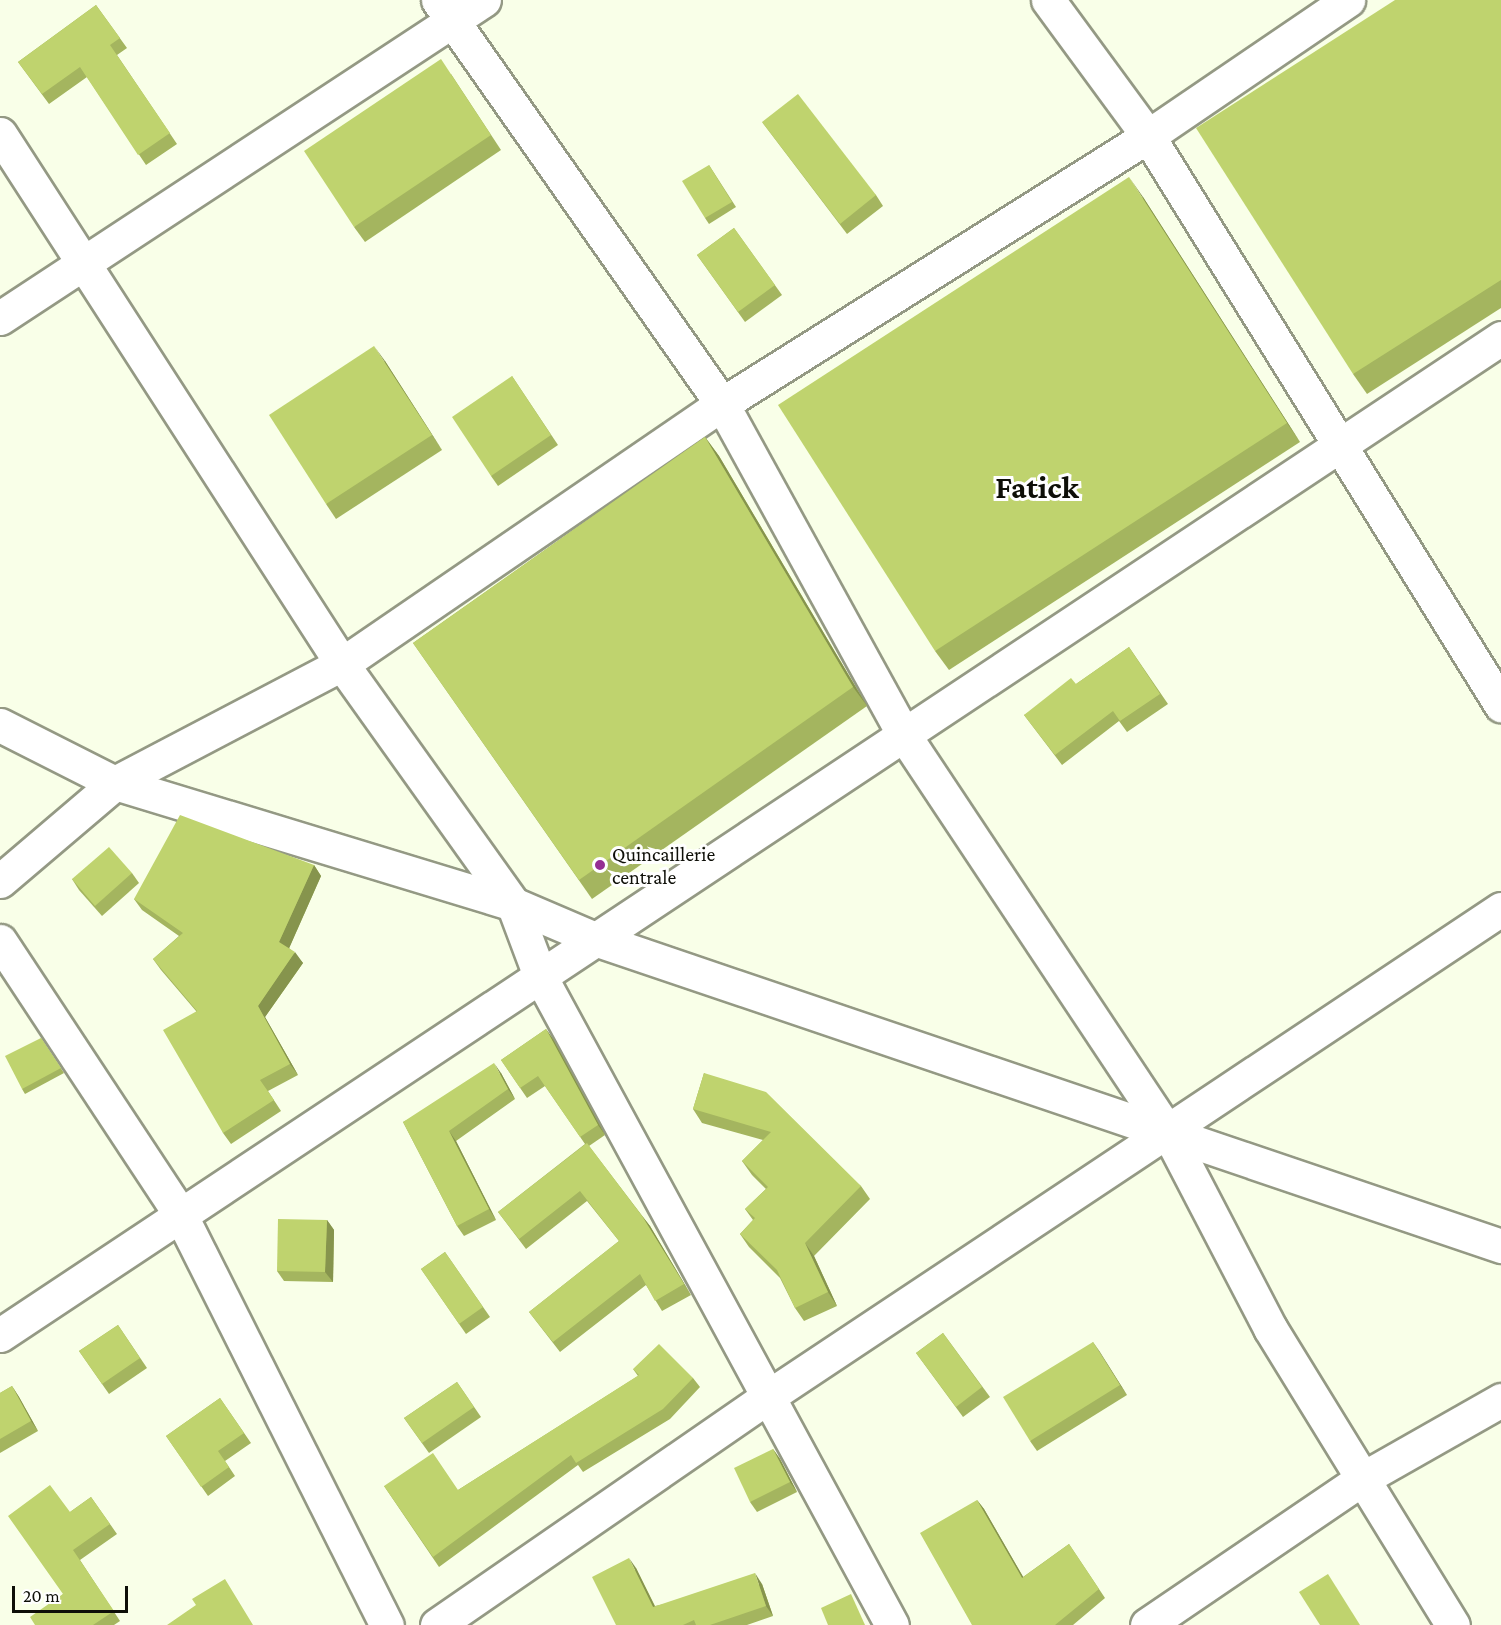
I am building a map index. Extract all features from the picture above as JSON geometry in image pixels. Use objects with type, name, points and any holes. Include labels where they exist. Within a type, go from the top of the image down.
[{"type":"street","points":[[0,318],[85,263],[445,10],[484,0]]},
{"type":"street","points":[[1048,0],[1148,136],[1339,450],[1501,705]]},
{"type":"street","points":[[0,881],[115,783],[342,664],[722,404],[1148,136],[1348,0]]},
{"type":"street","points":[[445,10],[722,404],[904,735],[1168,1132],[1270,1328],[1453,1625]]},
{"type":"street","points":[[0,134],[342,664],[513,904],[540,976],[892,1625]]},
{"type":"street","points":[[0,1335],[595,939],[1339,450],[1501,338]]},
{"type":"street","points":[[0,725],[115,783],[513,904],[595,939],[1501,1245]]},
{"type":"street","points":[[437,1625],[769,1396],[1501,909]]},
{"type":"street","points":[[0,941],[181,1216],[387,1625]]},
{"type":"street","points":[[1147,1625],[1362,1479],[1501,1400]]},
{"type":"building","points":[[1395,0],[1501,0],[1501,280],[1353,374],[1196,128]]},
{"type":"building","points":[[96,5],[120,38],[110,45],[170,133],[138,155],[80,67],[42,94],[18,62]]},
{"type":"building","points":[[441,59],[491,135],[354,227],[304,151]]},
{"type":"building","points":[[798,94],[876,195],[840,224],[762,122]]},
{"type":"building","points":[[709,165],[732,202],[705,218],[682,181]]},
{"type":"building","points":[[1129,177],[1287,423],[935,651],[778,405]]},
{"type":"building","points":[[734,228],[775,285],[738,312],[697,255]]},
{"type":"building","points":[[374,346],[432,435],[326,504],[269,415]]},
{"type":"building","points":[[512,376],[551,435],[491,476],[452,417]]},
{"type":"building","points":[[705,437],[853,687],[579,880],[413,643]]},
{"type":"building","points":[[1129,647],[1160,694],[1120,721],[1113,711],[1055,755],[1024,715],[1071,678],[1076,684]]},
{"type":"building","points":[[180,815],[314,865],[279,942],[295,952],[258,1006],[290,1064],[260,1080],[274,1100],[223,1133],[163,1030],[197,1011],[153,959],[183,933],[134,899]]},
{"type":"building","points":[[109,847],[132,873],[95,906],[72,879]]},
{"type":"building","points":[[546,1029],[598,1125],[580,1137],[538,1076],[520,1088],[501,1060]]},
{"type":"building","points":[[41,1038],[61,1068],[22,1089],[5,1056]]},
{"type":"building","points":[[494,1063],[508,1089],[449,1131],[489,1209],[457,1226],[403,1122]]},
{"type":"building","points":[[704,1073],[766,1092],[861,1186],[805,1243],[828,1292],[795,1308],[777,1270],[740,1234],[755,1218],[745,1209],[768,1187],[742,1161],[771,1132],[693,1109]]},
{"type":"building","points":[[587,1143],[642,1216],[684,1284],[655,1301],[640,1274],[553,1342],[529,1312],[619,1241],[580,1191],[519,1239],[498,1212]]},
{"type":"building","points":[[278,1219],[327,1220],[325,1272],[277,1271]]},
{"type":"building","points":[[445,1252],[483,1307],[459,1324],[421,1269]]},
{"type":"building","points":[[118,1325],[140,1358],[102,1384],[79,1351]]},
{"type":"building","points":[[943,1333],[982,1387],[956,1407],[916,1353]]},
{"type":"building","points":[[1093,1342],[1120,1385],[1030,1441],[1003,1397]]},
{"type":"building","points":[[659,1344],[693,1378],[663,1409],[576,1463],[571,1455],[433,1557],[384,1486],[433,1453],[458,1490],[639,1375],[633,1369]]},
{"type":"building","points":[[457,1382],[474,1407],[422,1443],[404,1418]]},
{"type":"building","points":[[12,1386],[31,1421],[0,1439],[0,1393]]},
{"type":"building","points":[[220,1398],[244,1433],[218,1451],[229,1467],[201,1487],[166,1436]]},
{"type":"building","points":[[773,1449],[790,1482],[750,1502],[734,1468]]},
{"type":"building","points":[[50,1485],[70,1512],[91,1497],[110,1524],[73,1550],[114,1611],[93,1625],[35,1625],[30,1617],[63,1594],[8,1516]]},
{"type":"building","points":[[977,1500],[1022,1578],[1069,1544],[1099,1589],[1055,1625],[972,1625],[920,1533]]},
{"type":"building","points":[[629,1558],[653,1607],[755,1573],[766,1606],[710,1625],[696,1625],[694,1620],[683,1625],[616,1625],[592,1577]]},
{"type":"building","points":[[1328,1574],[1360,1625],[1320,1625],[1299,1592]]},
{"type":"building","points":[[225,1579],[253,1625],[167,1625],[196,1605],[192,1599]]},
{"type":"building","points":[[851,1594],[865,1625],[828,1625],[821,1608]]},
{"type":"place","name":"Quincaillerie centrale","points":[[600,865]]},
{"type":"district","name":"Fatick","points":[[1037,487]]}]
